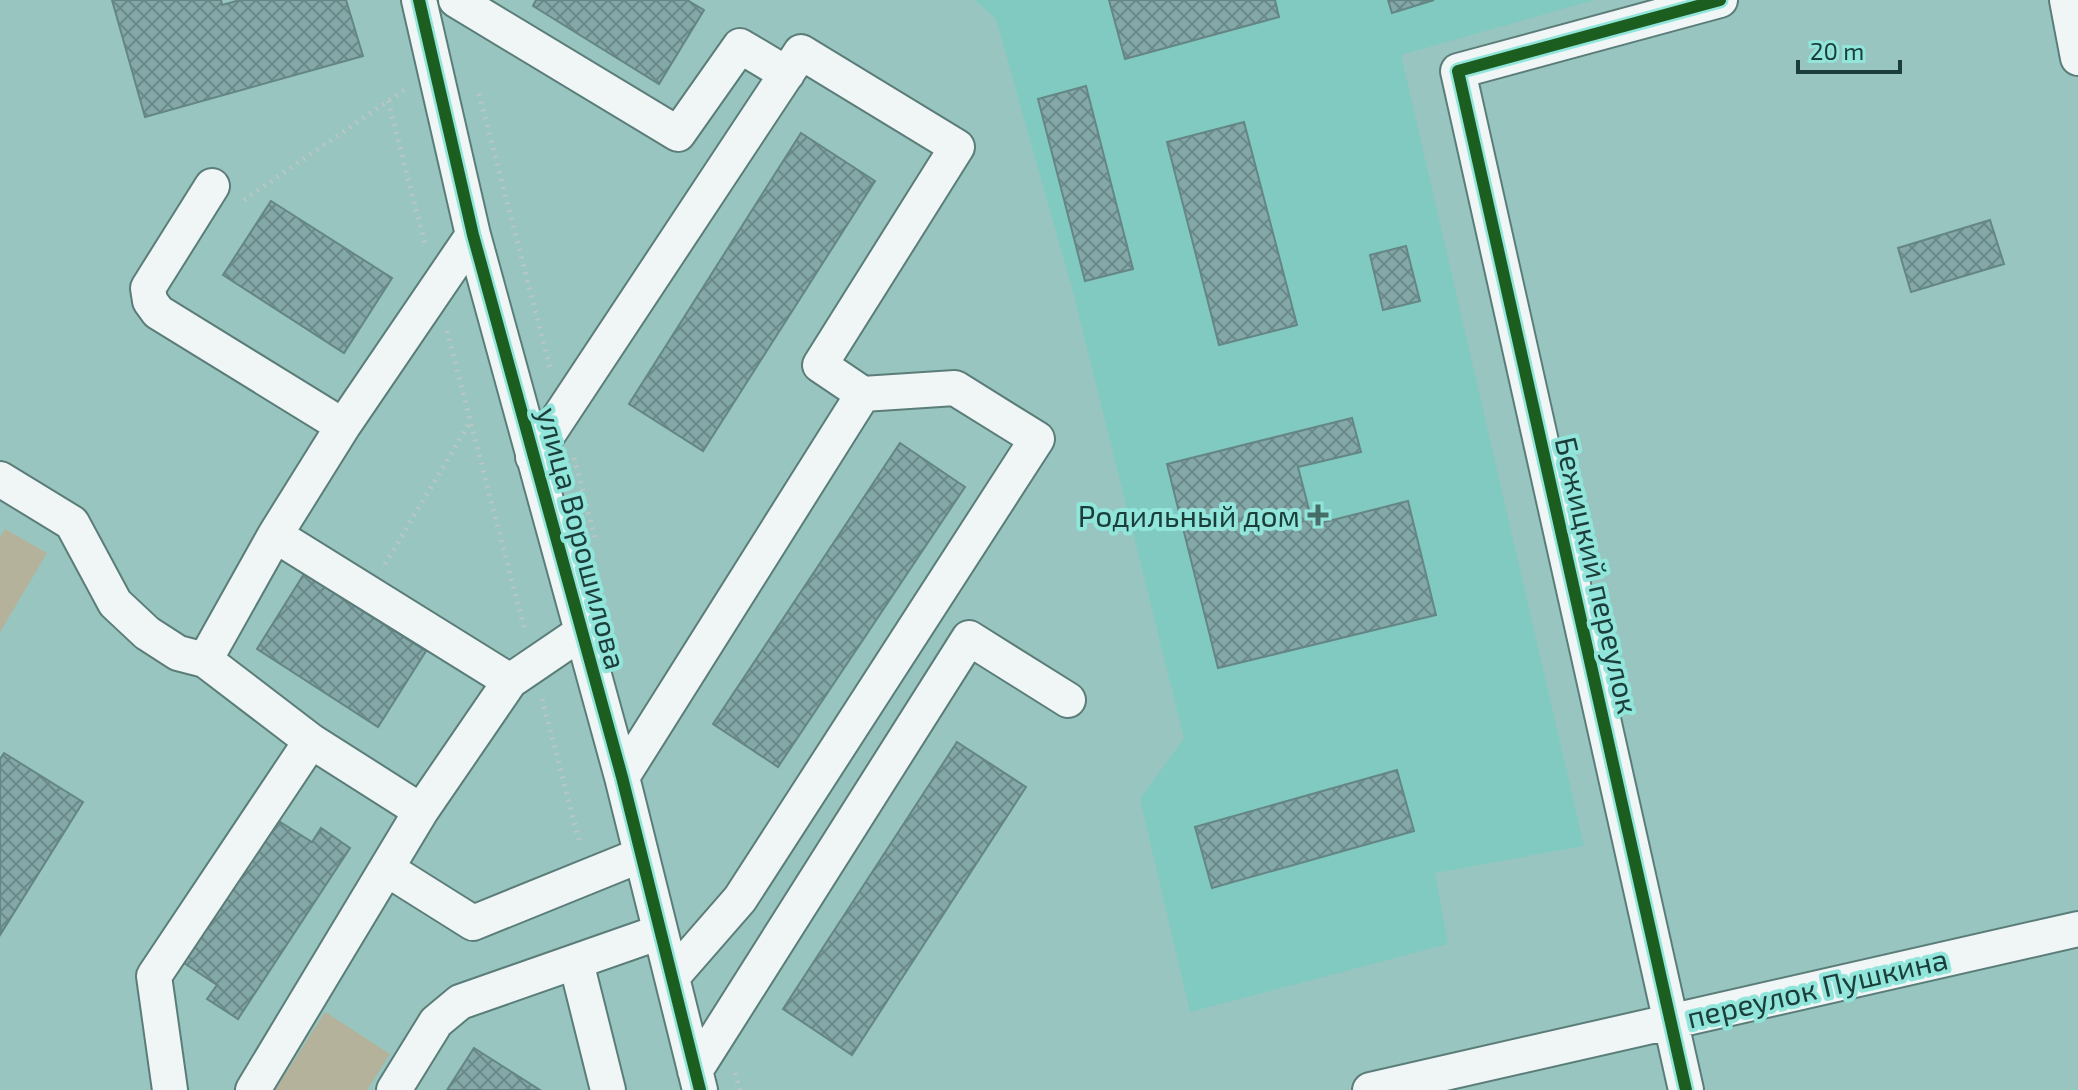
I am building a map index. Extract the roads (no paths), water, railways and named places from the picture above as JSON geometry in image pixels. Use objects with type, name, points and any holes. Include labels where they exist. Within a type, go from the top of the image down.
[{"type":"street","name":"улица Ворошилова","points":[[419,0],[473,235],[622,777],[698,1080]]},
{"type":"street","points":[[456,0],[678,134],[740,46],[787,74]]},
{"type":"street","name":"Бежицкий переулок","points":[[1686,1090],[1458,71],[1720,0]]},
{"type":"street","points":[[2067,0],[2078,58]]},
{"type":"street","points":[[533,457],[801,52],[957,147],[820,365],[863,394],[955,388],[1037,439],[740,899],[672,977]]},
{"type":"street","points":[[212,186],[148,288],[150,301],[158,312],[343,426]]},
{"type":"street","points":[[205,660],[275,535],[343,426],[473,235]]},
{"type":"street","points":[[622,777],[863,394]]},
{"type":"street","points":[[0,479],[72,523],[115,603],[147,633],[178,653],[205,660],[311,741],[421,811]]},
{"type":"street","points":[[275,535],[368,592],[522,673]]},
{"type":"street","points":[[253,1090],[421,811],[522,673],[582,632]]},
{"type":"street","points":[[698,1080],[969,638],[1068,700]]},
{"type":"street","points":[[170,1090],[154,976],[311,741]]},
{"type":"street","points":[[387,869],[473,923],[641,855]]},
{"type":"street","name":"переулок Пушкина","points":[[1370,1090],[2078,929]]},
{"type":"street","points":[[394,1090],[436,1022],[460,1002],[660,932]]},
{"type":"street","points":[[576,962],[608,1090]]},
{"type":"place","name":"Родильный дом","points":[[1318,515]]}]
